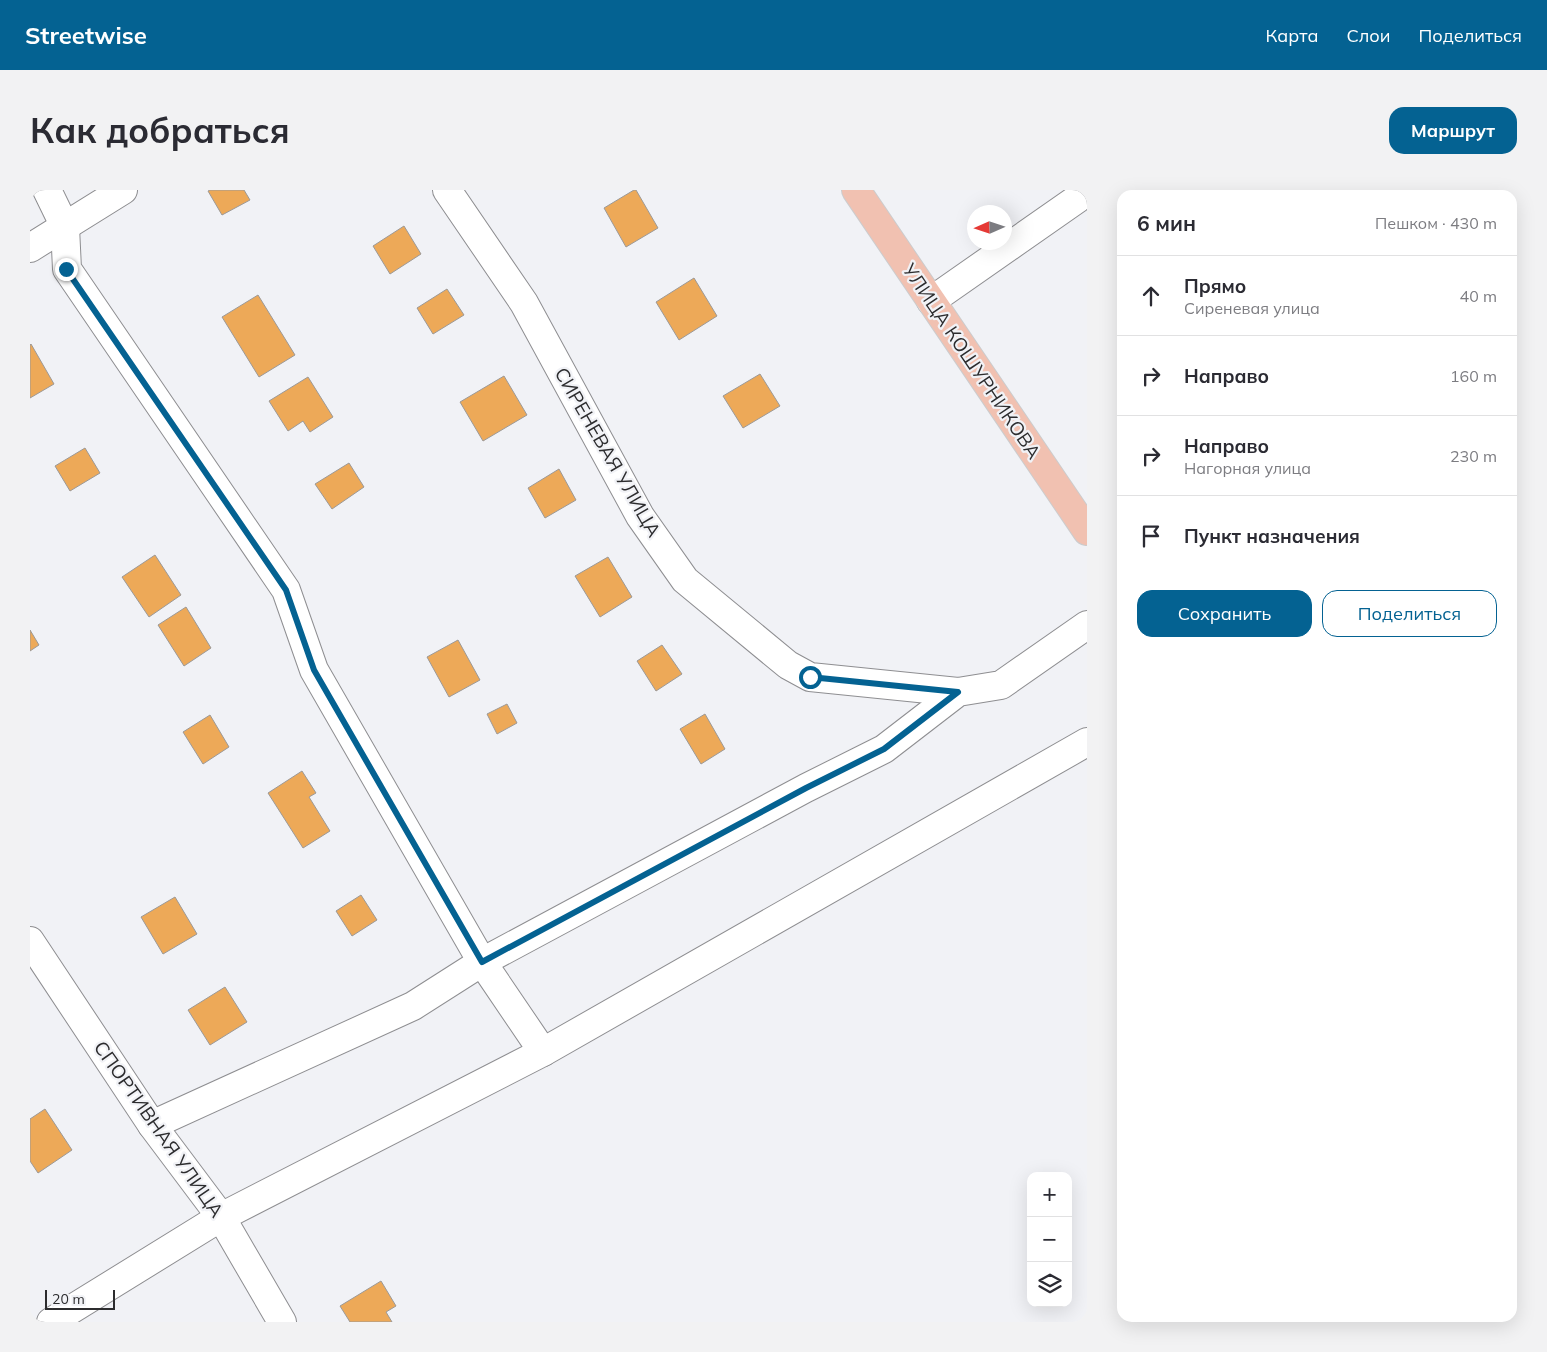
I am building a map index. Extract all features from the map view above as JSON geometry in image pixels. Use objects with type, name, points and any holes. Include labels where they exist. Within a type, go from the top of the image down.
[{"type":"main road","name":"УЛИЦА КОШУРНИКОВА","points":[[856,190],[1087,531]]},
{"type":"street","points":[[47,190],[66,227],[66,269],[286,590],[314,670],[482,962],[544,1052]]},
{"type":"street","points":[[30,248],[123,190]]},
{"type":"street","name":"СИРЕНЕВАЯ УЛИЦА","points":[[446,190],[524,303],[640,516],[686,580],[788,665],[810,677],[958,692]]},
{"type":"street","points":[[932,301],[1077,199],[1084,190]]},
{"type":"street","points":[[152,1125],[413,1006],[482,962],[797,793],[884,749],[958,692],[1001,685],[1087,625]]},
{"type":"street","points":[[51,1322],[221,1217],[544,1052],[1087,742]]},
{"type":"street","name":"СПОРТИВНАЯ УЛИЦА","points":[[30,941],[152,1125],[221,1217],[282,1322]]},
{"type":"building","points":[[244,190],[250,200],[222,215],[208,191]]},
{"type":"building","points":[[636,190],[658,228],[626,247],[604,208]]},
{"type":"building","points":[[404,226],[421,254],[390,274],[373,246]]},
{"type":"building","points":[[694,278],[717,316],[679,340],[656,302]]},
{"type":"building","points":[[447,289],[464,315],[433,334],[417,308]]},
{"type":"building","points":[[258,295],[295,355],[259,377],[222,317]]},
{"type":"building","points":[[30,345],[54,384],[30,398]]},
{"type":"building","points":[[760,374],[780,406],[743,428],[723,396]]},
{"type":"building","points":[[504,376],[527,415],[483,441],[460,402]]},
{"type":"building","points":[[308,377],[333,417],[310,432],[303,421],[288,431],[269,401]]},
{"type":"building","points":[[85,448],[100,473],[70,491],[55,466]]},
{"type":"building","points":[[349,463],[364,487],[332,509],[315,484]]},
{"type":"building","points":[[559,469],[576,500],[545,518],[528,488]]},
{"type":"building","points":[[155,555],[181,595],[149,617],[122,577]]},
{"type":"building","points":[[608,557],[632,597],[600,617],[575,576]]},
{"type":"building","points":[[186,607],[211,648],[184,666],[158,625]]},
{"type":"building","points":[[30,630],[39,645],[30,651]]},
{"type":"building","points":[[458,640],[480,680],[449,697],[427,657]]},
{"type":"building","points":[[662,645],[682,674],[656,691],[637,661]]},
{"type":"building","points":[[507,704],[517,723],[497,734],[487,714]]},
{"type":"building","points":[[705,714],[725,749],[701,764],[680,729]]},
{"type":"building","points":[[210,715],[229,747],[203,764],[183,732]]},
{"type":"building","points":[[302,771],[316,793],[309,797],[330,831],[303,848],[268,793]]},
{"type":"building","points":[[361,895],[377,920],[352,936],[336,911]]},
{"type":"building","points":[[175,897],[197,934],[163,954],[141,917]]},
{"type":"building","points":[[225,987],[247,1022],[210,1045],[188,1010]]},
{"type":"building","points":[[45,1109],[72,1150],[38,1173],[30,1161],[30,1119]]},
{"type":"building","points":[[381,1281],[396,1306],[386,1312],[392,1322],[350,1322],[340,1306]]},
{"type":"route","points":[[66,269],[286,590],[314,670],[482,962],[806,788],[884,749],[958,692],[810,677]]}]
